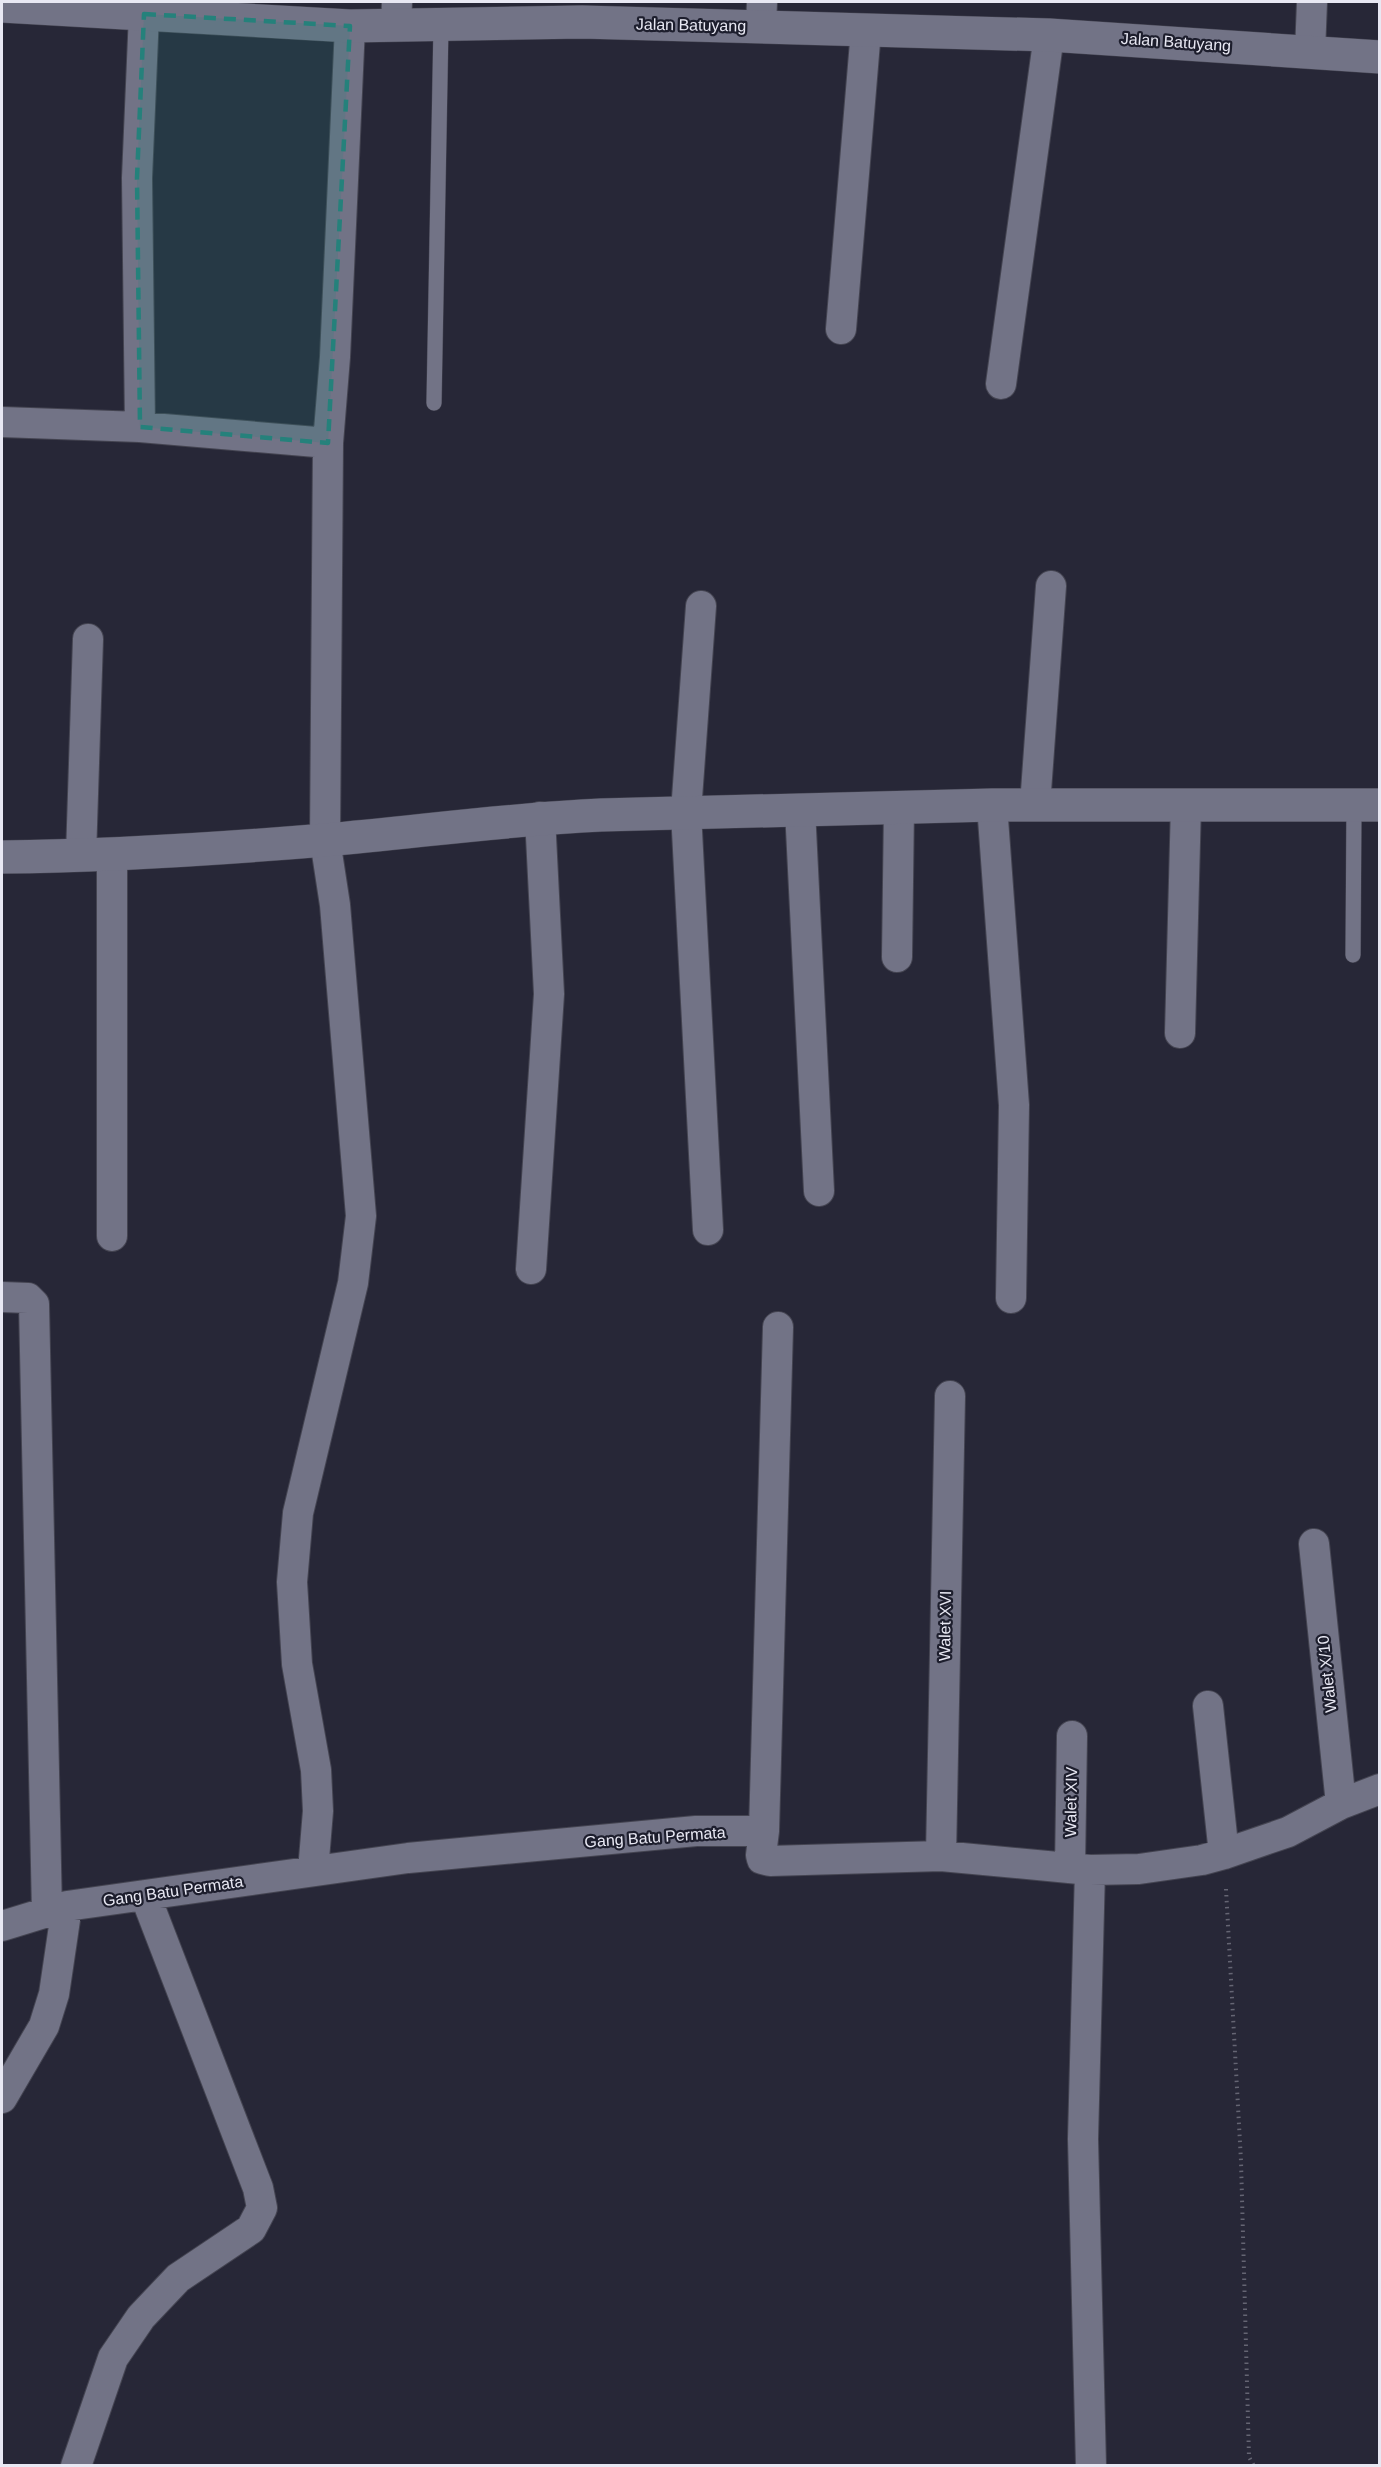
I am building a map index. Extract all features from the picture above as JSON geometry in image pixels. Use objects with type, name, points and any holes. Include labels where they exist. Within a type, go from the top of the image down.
[{"type":"street","points":[[1310,52],[1312,2]]},
{"type":"street","name":"Jalan Batuyang","points":[[2,6],[144,14],[186,9],[350,26],[396,13],[441,25],[582,22],[761,14],[866,30],[1048,34],[1380,57]]},
{"type":"street","points":[[140,427],[136,178],[144,14]]},
{"type":"street","points":[[313,1871],[318,1811],[316,1770],[297,1664],[292,1582],[298,1513],[353,1283],[361,1216],[335,905],[325,840],[328,443],[335,357],[350,26]]},
{"type":"street","points":[[841,329],[866,30]]},
{"type":"street","points":[[1001,384],[1048,34]]},
{"type":"street","points":[[2,422],[140,427],[328,443]]},
{"type":"street","points":[[1035,805],[1051,586]]},
{"type":"street","points":[[701,606],[686,812],[708,1230]]},
{"type":"street","points":[[88,639],[112,1236]]},
{"type":"street","points":[[1180,1033],[1186,804]]},
{"type":"street","points":[[992,805],[1014,1105],[1011,1298]]},
{"type":"street","points":[[2,857],[97,855],[325,840],[540,817],[992,805],[1367,805]]},
{"type":"street","points":[[897,957],[899,807]]},
{"type":"street","points":[[800,809],[819,1191]]},
{"type":"street","points":[[531,1269],[549,994],[540,817]]},
{"type":"street","points":[[2,1297],[28,1298],[34,1304],[57,1909],[54,1994],[44,2026],[2,2098]]},
{"type":"street","points":[[778,1327],[762,1859],[770,1862],[941,1856],[1080,1869],[1139,1869],[1202,1860],[1224,1854],[1288,1832],[1341,1804],[1380,1789]]},
{"type":"street","name":"Walet XVI","points":[[941,1856],[950,1396]]},
{"type":"street","name":"Walet X/10","points":[[1314,1544],[1341,1804]]},
{"type":"street","points":[[1208,1706],[1224,1854]]},
{"type":"street","name":"Walet XIV","points":[[1072,1736],[1080,1869],[1083,2139],[1091,2466]]},
{"type":"street","name":"Gang Batu Permata","points":[[2,1926],[57,1909],[408,1858],[696,1831],[764,1832]]},
{"type":"street","points":[[76,2466],[112,2358],[141,2317],[178,2278],[251,2229],[262,2208],[258,2188],[145,1895]]},
{"type":"lane","points":[[434,403],[441,25]]},
{"type":"lane","points":[[1353,955],[1367,805]]},
{"type":"path","points":[[1224,1854],[1240,2161],[1249,2457],[1254,2466]]},
{"type":"highlighted area","points":[[144,14],[350,26],[328,443],[140,427],[137,178]]}]
